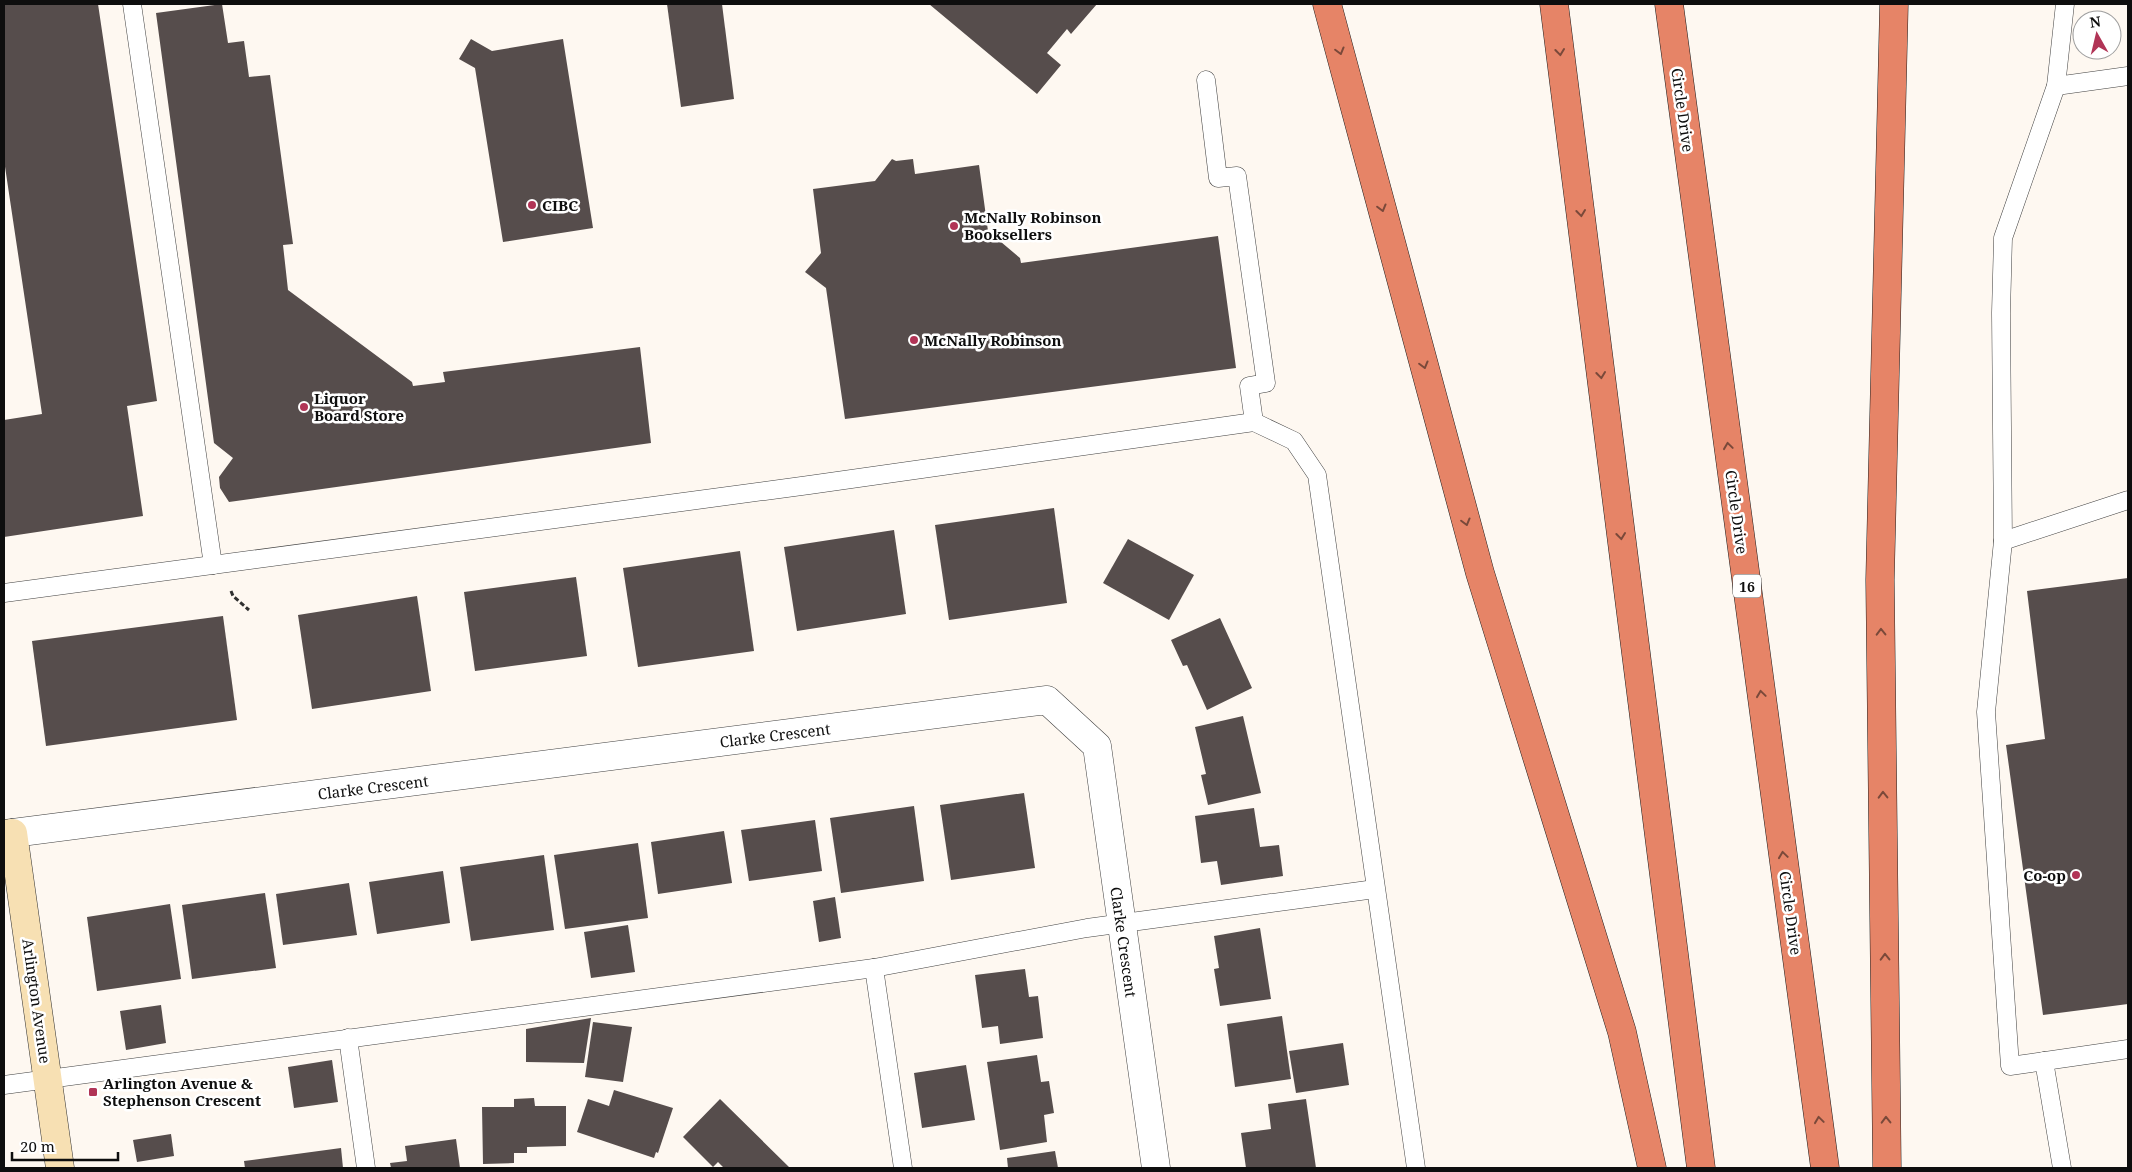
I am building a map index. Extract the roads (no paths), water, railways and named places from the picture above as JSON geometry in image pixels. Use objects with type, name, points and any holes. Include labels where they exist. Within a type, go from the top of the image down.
[{"type":"highway","points":[[1327,4],[1480,573],[1622,1032],[1652,1168]]},
{"type":"highway","points":[[1554,4],[1700,1168]]},
{"type":"highway","name":"Circle Drive","points":[[1669,4],[1825,1168]]},
{"type":"highway","points":[[1887,1168],[1880,580],[1894,4]]},
{"type":"street","name":"Clarke Crescent","points":[[8,834],[1048,700],[1097,746],[1156,1168]]},
{"type":"street","name":"Arlington Avenue","points":[[8,834],[60,1168]]},
{"type":"lane","points":[[132,4],[213,565]]},
{"type":"lane","points":[[2065,4],[2056,86],[2003,238],[2001,313],[2003,541],[1986,712],[2010,1066],[2128,1048]]},
{"type":"lane","points":[[2056,86],[2128,76]]},
{"type":"lane","points":[[1206,80],[1218,178],[1237,176],[1266,383],[1249,386],[1254,422]]},
{"type":"lane","points":[[4,593],[1254,422],[1294,441],[1317,475],[1416,1168]]},
{"type":"lane","points":[[2003,541],[2128,500]]},
{"type":"lane","points":[[4,1085],[47,1077],[874,968],[1087,928],[1375,889]]},
{"type":"lane","points":[[874,968],[903,1168]]},
{"type":"lane","points":[[348,1038],[366,1168]]},
{"type":"lane","points":[[2044,1061],[2062,1168]]},
{"type":"place","name":"CIBC","points":[[532,205]]},
{"type":"place","name":"McNally Robinson Booksellers","points":[[954,226]]},
{"type":"place","name":"McNally Robinson","points":[[914,340]]},
{"type":"place","name":"Liquor Board Store","points":[[304,407]]},
{"type":"place","name":"Co-op","points":[[2076,875]]},
{"type":"place","name":"Arlington Avenue & Stephenson Crescent","points":[[93,1092]]}]
